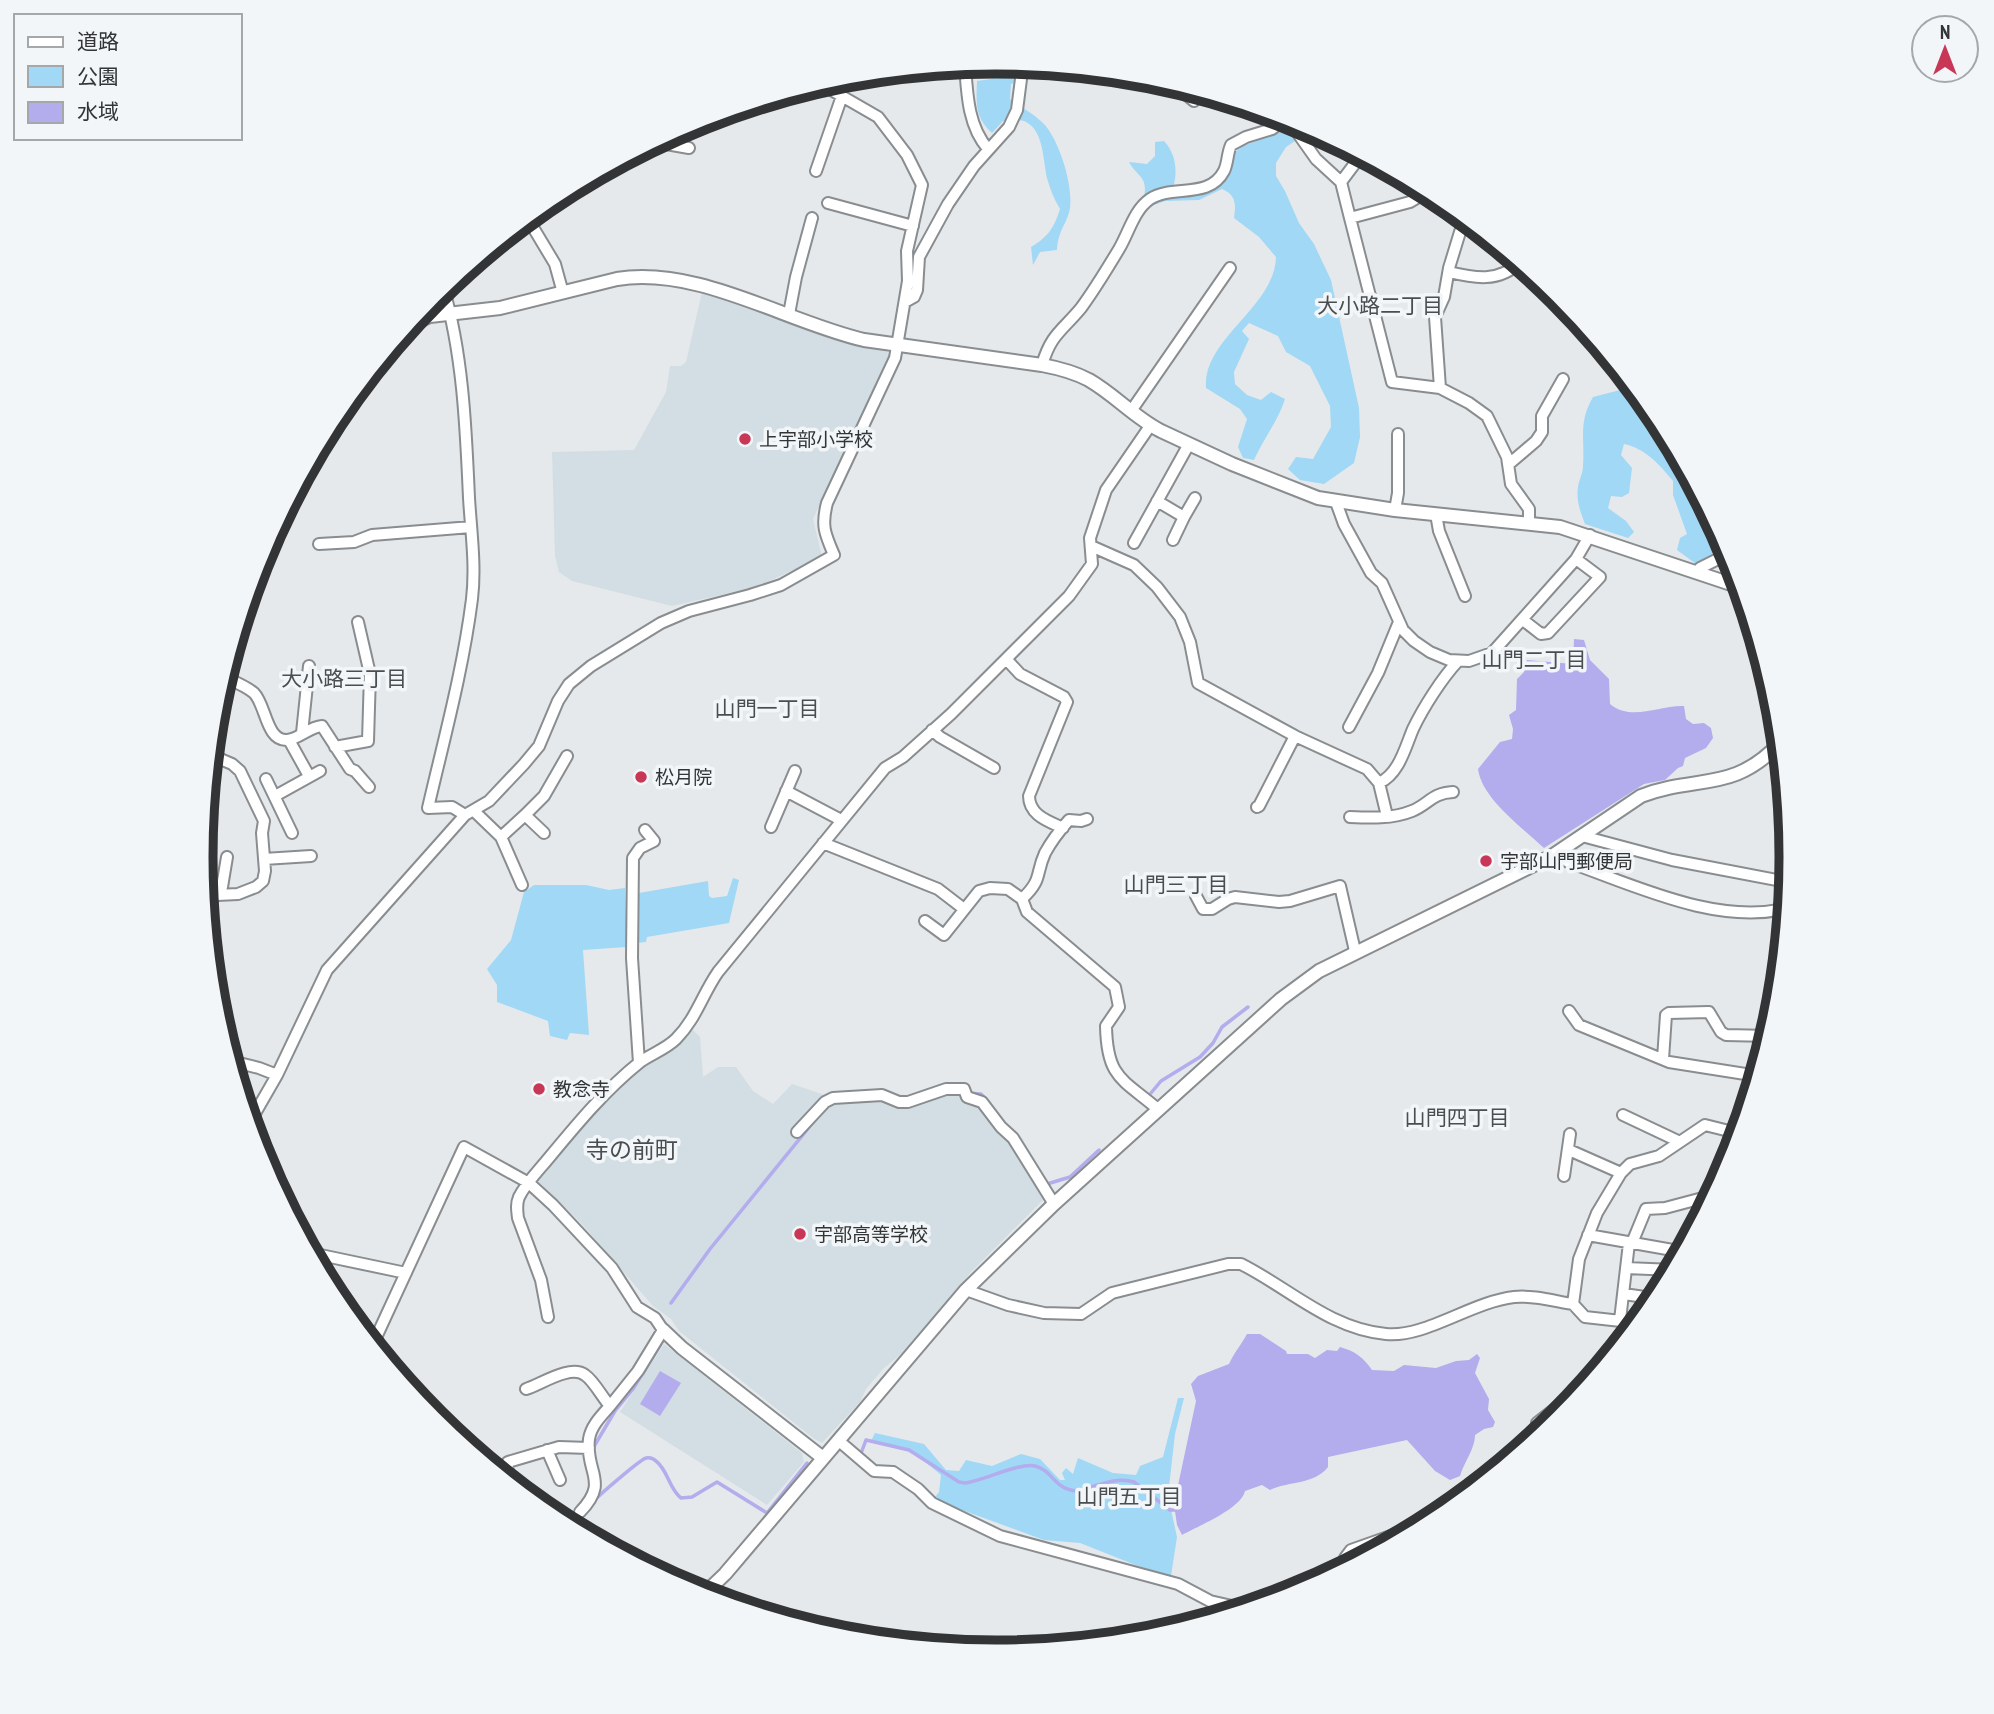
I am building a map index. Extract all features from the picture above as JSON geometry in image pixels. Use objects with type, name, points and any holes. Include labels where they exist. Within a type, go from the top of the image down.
[{"type":"street","points":[[966,75],[975,130],[988,149]]},
{"type":"street","points":[[905,302],[914,298],[917,290],[919,257],[923,248],[961,183],[1009,127],[1017,110],[1021,79]]},
{"type":"street","points":[[256,1112],[277,1075],[327,970],[470,813],[489,801],[524,764],[539,746],[558,701],[569,684],[591,666],[661,623],[689,611],[750,596],[781,584],[834,555],[823,520],[827,503],[895,358],[908,281],[907,251],[922,185],[907,155],[878,117],[834,91]]},
{"type":"street","points":[[816,171],[842,96]]},
{"type":"street","points":[[1042,365],[1053,337],[1079,310],[1099,281],[1140,208],[1160,194],[1192,191],[1215,182],[1223,173],[1231,145],[1277,125]]},
{"type":"street","points":[[1299,134],[1317,159],[1341,182],[1392,382],[1440,388],[1487,416],[1509,464],[1511,484],[1529,509],[1529,523]]},
{"type":"street","points":[[671,145],[689,148]]},
{"type":"street","points":[[1341,182],[1357,161]]},
{"type":"street","points":[[1350,218],[1410,202],[1418,197]]},
{"type":"street","points":[[828,203],[913,226]]},
{"type":"street","points":[[789,314],[812,218]]},
{"type":"street","points":[[532,226],[555,264],[563,293]]},
{"type":"street","points":[[1440,388],[1435,317],[1444,297],[1448,272],[1462,227]]},
{"type":"street","points":[[1448,272],[1475,278],[1498,276],[1513,267]]},
{"type":"street","points":[[1132,411],[1230,268]]},
{"type":"street","points":[[431,316],[500,308],[617,279],[657,277],[687,283],[789,314],[848,337],[1068,371],[1087,379],[1150,426],[1297,491],[1336,502],[1560,527],[1731,584]]},
{"type":"street","points":[[447,300],[465,430],[472,597],[428,808],[452,807],[470,813],[501,837],[522,885]]},
{"type":"street","points":[[1509,464],[1536,441],[1542,432],[1542,416],[1563,379]]},
{"type":"street","points":[[548,1317],[541,1280],[516,1207],[518,1198],[528,1183],[582,1117],[612,1086],[639,1063],[674,1041],[689,1024],[718,972],[885,768],[903,757],[951,714],[980,682],[1007,660],[1069,596],[1092,564],[1093,527],[1106,490],[1150,426]]},
{"type":"street","points":[[1395,510],[1398,493],[1398,434]]},
{"type":"street","points":[[1133,542],[1189,444]]},
{"type":"street","points":[[1173,540],[1195,498]]},
{"type":"street","points":[[1157,501],[1184,517]]},
{"type":"street","points":[[1336,502],[1344,524],[1371,573],[1382,583],[1403,630],[1430,652],[1449,660],[1469,661],[1492,653],[1576,559],[1590,535]]},
{"type":"street","points":[[1436,514],[1439,531],[1465,596]]},
{"type":"street","points":[[319,544],[354,542],[372,535],[471,527]]},
{"type":"street","points":[[1091,546],[1134,565],[1157,587],[1180,618],[1190,642],[1198,683],[1295,736],[1367,769],[1379,783],[1388,816]]},
{"type":"street","points":[[1697,572],[1721,557]]},
{"type":"street","points":[[1522,620],[1541,634],[1548,633],[1600,577],[1576,559]]},
{"type":"street","points":[[335,747],[368,741],[370,674],[358,622]]},
{"type":"street","points":[[1349,727],[1399,622]]},
{"type":"street","points":[[1007,660],[1020,674],[1064,697],[1067,702],[1029,796],[1032,809],[1044,819],[1063,828]]},
{"type":"street","points":[[1379,783],[1385,780],[1405,752],[1413,729],[1448,671],[1458,661]]},
{"type":"street","points":[[302,733],[309,666]]},
{"type":"street","points":[[234,682],[253,692],[278,738],[289,740],[313,726],[322,726],[350,769],[369,787]]},
{"type":"street","points":[[932,730],[994,768]]},
{"type":"street","points":[[1257,807],[1295,736]]},
{"type":"street","points":[[275,796],[314,774],[289,740]]},
{"type":"street","points":[[712,1586],[966,1290],[1054,1204],[1281,999],[1319,971],[1355,951],[1527,870],[1641,796],[1657,790],[1718,780],[1742,773],[1773,750]]},
{"type":"street","points":[[501,837],[544,796],[567,756]]},
{"type":"street","points":[[217,895],[237,894],[257,887],[264,877],[264,821],[240,771],[220,759]]},
{"type":"street","points":[[771,827],[795,771]]},
{"type":"street","points":[[266,779],[292,833]]},
{"type":"street","points":[[786,791],[841,820]]},
{"type":"street","points":[[1350,817],[1375,818],[1410,811],[1441,793],[1452,792]]},
{"type":"street","points":[[264,821],[285,815]]},
{"type":"street","points":[[525,815],[544,833]]},
{"type":"street","points":[[1022,899],[1035,887],[1045,854],[1069,820],[1087,819]]},
{"type":"street","points":[[639,1063],[632,958],[633,858],[640,848],[654,841],[645,830]]},
{"type":"street","points":[[1582,836],[1672,860],[1780,881]]},
{"type":"street","points":[[823,843],[938,889],[964,909]]},
{"type":"street","points":[[1557,853],[1568,862],[1704,907],[1748,912],[1779,909]]},
{"type":"street","points":[[264,859],[312,856]]},
{"type":"street","points":[[215,898],[222,887],[227,857]]},
{"type":"street","points":[[1196,896],[1203,909],[1212,909],[1235,897],[1279,902],[1340,886],[1355,951]]},
{"type":"street","points":[[925,921],[944,935],[979,891],[990,888],[1008,889],[1022,899],[1027,912],[1115,987],[1119,1007],[1106,1026],[1110,1059],[1117,1076],[1159,1110]]},
{"type":"street","points":[[1569,1011],[1579,1025],[1662,1059],[1750,1075]]},
{"type":"street","points":[[1662,1059],[1666,1015],[1669,1013],[1709,1012],[1721,1032],[1726,1035],[1759,1036]]},
{"type":"street","points":[[241,1064],[277,1075]]},
{"type":"street","points":[[797,1132],[825,1102],[833,1098],[882,1095],[899,1102],[908,1102],[946,1089],[964,1092],[967,1097],[982,1102],[1013,1138],[1054,1204]]},
{"type":"street","points":[[1623,1115],[1678,1141]]},
{"type":"street","points":[[1573,1304],[1579,1259],[1597,1213],[1621,1173],[1630,1164],[1658,1156],[1705,1125],[1731,1131]]},
{"type":"street","points":[[1564,1176],[1570,1133]]},
{"type":"street","points":[[377,1336],[464,1147],[528,1183],[572,1224],[612,1268],[637,1307],[655,1318],[682,1348],[823,1458]]},
{"type":"street","points":[[1569,1150],[1621,1173]]},
{"type":"street","points":[[1620,1321],[1630,1243],[1646,1209],[1665,1208],[1703,1198]]},
{"type":"street","points":[[1588,1235],[1675,1251]]},
{"type":"street","points":[[322,1255],[406,1273]]},
{"type":"street","points":[[966,1290],[1020,1308],[1044,1313],[1081,1314],[1112,1293],[1228,1264],[1241,1264],[1325,1315],[1353,1326],[1386,1334],[1407,1334],[1474,1307],[1516,1297],[1573,1304],[1585,1317],[1627,1322]]},
{"type":"street","points":[[1626,1268],[1663,1270]]},
{"type":"street","points":[[1624,1294],[1645,1297]]},
{"type":"street","points":[[580,1512],[596,1490],[589,1448],[592,1430],[638,1371],[663,1330]]},
{"type":"street","points":[[526,1389],[550,1377],[579,1372],[586,1375],[610,1406]]},
{"type":"street","points":[[839,1441],[874,1471],[893,1472],[918,1489],[932,1503],[1000,1536],[1178,1584],[1210,1601],[1229,1605]]},
{"type":"street","points":[[507,1469],[508,1462],[547,1450],[559,1447],[589,1448]]},
{"type":"street","points":[[547,1450],[560,1480]]},
{"type":"street","points":[[1345,1560],[1351,1550],[1386,1538]]},
{"type":"shaded area","name":"上宇部小学校","points":[[702,292],[886,349],[889,355],[813,519],[822,557],[756,587],[672,606],[572,581],[559,572],[555,556],[552,452],[634,450],[666,392],[670,366],[681,366],[686,362]]},
{"type":"shaded area","name":"宇部高等学校","points":[[690,1027],[700,1037],[703,1077],[718,1067],[736,1067],[753,1091],[773,1104],[792,1084],[822,1094],[831,1101],[889,1099],[912,1103],[960,1091],[964,1102],[979,1103],[1011,1139],[1045,1198],[972,1271],[900,1355],[883,1369],[866,1389],[860,1402],[822,1443],[679,1331],[671,1319],[653,1306],[581,1223],[538,1181],[538,1177],[613,1090]]},
{"type":"shaded area","points":[[664,1344],[802,1453],[804,1462],[767,1505],[620,1412]]},
{"type":"green space","points":[[1000,74],[1018,74],[1017,82],[1011,84],[1010,99],[1037,118],[1051,133],[1067,176],[1070,208],[1057,250],[1040,252],[1033,265],[1031,247],[1050,231],[1060,209],[1048,182],[1040,139],[1032,126],[1021,121],[1003,121],[992,133],[982,122],[977,103],[977,81],[991,79]]},
{"type":"green space","points":[[1281,132],[1289,132],[1295,141],[1286,147],[1276,163],[1276,176],[1331,280],[1359,408],[1360,437],[1354,463],[1324,484],[1300,480],[1288,469],[1296,457],[1313,459],[1331,427],[1330,406],[1310,366],[1286,352],[1278,336],[1249,323],[1242,331],[1249,339],[1234,372],[1235,384],[1247,395],[1261,400],[1271,392],[1285,399],[1254,460],[1243,458],[1238,447],[1247,419],[1240,409],[1206,388],[1208,370],[1215,354],[1264,292],[1273,275],[1276,257],[1259,237],[1234,218],[1234,200],[1227,191],[1222,189],[1199,200],[1165,201],[1151,206],[1144,197],[1143,181],[1129,162],[1147,164],[1155,156],[1155,142],[1164,141],[1175,163],[1173,188],[1209,191],[1234,153],[1243,146]]},
{"type":"green space","points":[[1622,384],[1676,465],[1715,542],[1712,555],[1696,564],[1677,550],[1680,538],[1687,534],[1673,495],[1673,481],[1652,458],[1632,446],[1624,444],[1621,455],[1632,468],[1629,493],[1622,497],[1611,496],[1608,508],[1626,521],[1634,532],[1628,538],[1585,524],[1578,492],[1583,469],[1585,415],[1593,397],[1620,390]]},
{"type":"green space","points":[[733,878],[739,880],[729,923],[647,937],[646,942],[636,943],[639,893],[708,881],[709,896],[727,896]]},
{"type":"green space","points":[[534,885],[586,885],[609,890],[625,888],[627,947],[583,950],[589,1035],[570,1033],[567,1040],[550,1036],[548,1021],[497,1002],[497,985],[487,969],[511,940],[524,892]]},
{"type":"green space","points":[[1178,1398],[1184,1398],[1175,1434],[1168,1496],[1177,1537],[1171,1576],[1080,1543],[1044,1540],[951,1506],[935,1497],[939,1492],[941,1475],[912,1451],[871,1441],[875,1433],[924,1444],[946,1470],[959,1471],[966,1460],[992,1466],[1021,1454],[1040,1459],[1060,1480],[1065,1480],[1062,1473],[1066,1468],[1073,1474],[1078,1458],[1113,1473],[1136,1475],[1140,1466],[1163,1457]]},
{"type":"water","points":[[1574,639],[1584,640],[1590,660],[1609,679],[1610,704],[1627,712],[1684,706],[1686,719],[1693,724],[1704,723],[1711,728],[1713,738],[1706,748],[1685,758],[1683,766],[1665,780],[1644,784],[1544,848],[1495,802],[1481,780],[1478,769],[1500,742],[1512,739],[1513,729],[1509,715],[1516,710],[1517,679],[1524,672],[1527,660],[1573,664]]},
{"type":"water","points":[[1247,1334],[1260,1334],[1287,1354],[1308,1354],[1315,1358],[1327,1350],[1337,1351],[1340,1347],[1359,1356],[1372,1370],[1394,1371],[1404,1365],[1436,1368],[1469,1360],[1477,1354],[1480,1358],[1475,1373],[1489,1399],[1488,1410],[1495,1422],[1493,1427],[1475,1435],[1460,1476],[1450,1480],[1435,1471],[1407,1440],[1328,1457],[1328,1467],[1308,1480],[1270,1490],[1262,1485],[1245,1491],[1242,1498],[1228,1510],[1182,1535],[1177,1525],[1174,1504],[1196,1401],[1191,1384],[1198,1376],[1229,1364]]},
{"type":"water","points":[[660,1371],[681,1383],[660,1416],[640,1404]]},
{"type":"waterway","points":[[1151,1093],[1161,1081],[1200,1057],[1213,1043],[1222,1027],[1248,1007]]},
{"type":"waterway","points":[[968,1093],[981,1094],[988,1102]]},
{"type":"waterway","points":[[671,1303],[710,1249],[815,1120]]},
{"type":"waterway","points":[[1047,1184],[1070,1177],[1099,1150]]},
{"type":"waterway","points":[[593,1448],[662,1342]]},
{"type":"waterway","points":[[860,1456],[866,1440],[909,1450],[959,1482],[965,1483],[1029,1466],[1041,1468],[1069,1490],[1077,1491],[1112,1481],[1127,1480],[1134,1482],[1170,1510],[1178,1510]]},
{"type":"waterway","points":[[594,1501],[636,1464],[649,1458],[660,1465],[681,1498],[692,1497],[717,1482],[767,1513],[807,1463]]},
{"type":"waterway","points":[[578,1519],[583,1515]]},
{"type":"place","name":"上宇部小学校","points":[[745,439]]},
{"type":"place","name":"松月院","points":[[641,777]]},
{"type":"place","name":"宇部山門郵便局","points":[[1486,861]]},
{"type":"place","name":"教念寺","points":[[539,1089]]},
{"type":"place","name":"宇部高等学校","points":[[800,1234]]},
{"type":"district","name":"大小路二丁目","points":[[1380,305]]},
{"type":"district","name":"山門二丁目","points":[[1534,659]]},
{"type":"district","name":"大小路三丁目","points":[[344,678]]},
{"type":"district","name":"山門一丁目","points":[[767,708]]},
{"type":"district","name":"山門三丁目","points":[[1176,884]]},
{"type":"district","name":"山門四丁目","points":[[1457,1117]]},
{"type":"district","name":"寺の前町","points":[[632,1149]]},
{"type":"district","name":"山門五丁目","points":[[1129,1496]]}]
